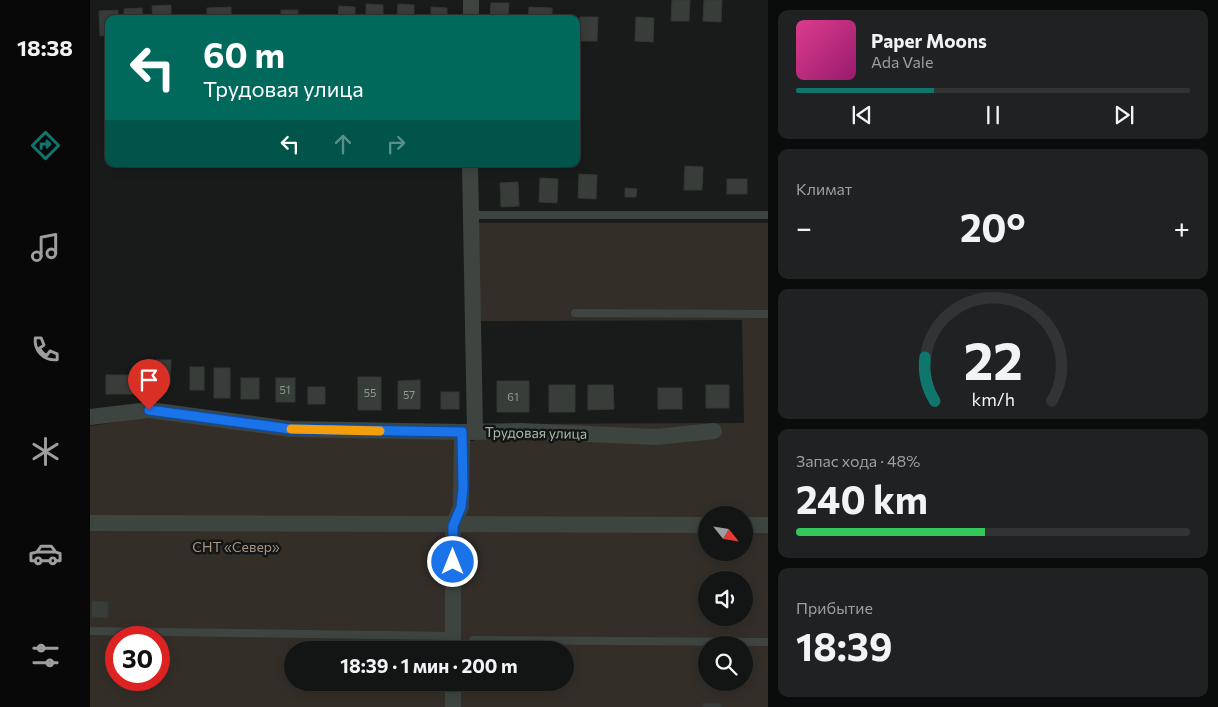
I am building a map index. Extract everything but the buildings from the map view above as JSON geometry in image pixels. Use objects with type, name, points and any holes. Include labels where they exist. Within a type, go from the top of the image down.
[{"type":"street","points":[[471,0],[471,15]]},
{"type":"street","points":[[452,641],[453,526],[461,507],[468,432],[470,167]]},
{"type":"street","name":"Трудовая улица","points":[[90,417],[149,410],[290,429],[468,432],[520,430],[656,437],[714,432]]},
{"type":"street","points":[[90,523],[453,526],[698,525]]},
{"type":"street","points":[[753,525],[768,525]]},
{"type":"street","points":[[453,691],[453,707]]},
{"type":"lane","points":[[469,215],[768,215]]},
{"type":"lane","points":[[575,314],[768,314]]},
{"type":"lane","points":[[90,631],[392,641]]},
{"type":"lane","points":[[473,640],[768,642]]},
{"type":"green space","name":"СНТ «Север»","points":[[477,223],[768,223],[768,707],[90,707],[90,426],[143,418],[172,419],[474,441],[483,424],[744,423],[742,320],[479,321]]},
{"type":"slow traffic","points":[[291,429],[380,431]]},
{"type":"route","points":[[149,410],[290,429],[462,432],[463,489],[461,507],[453,526],[453,562]]}]
